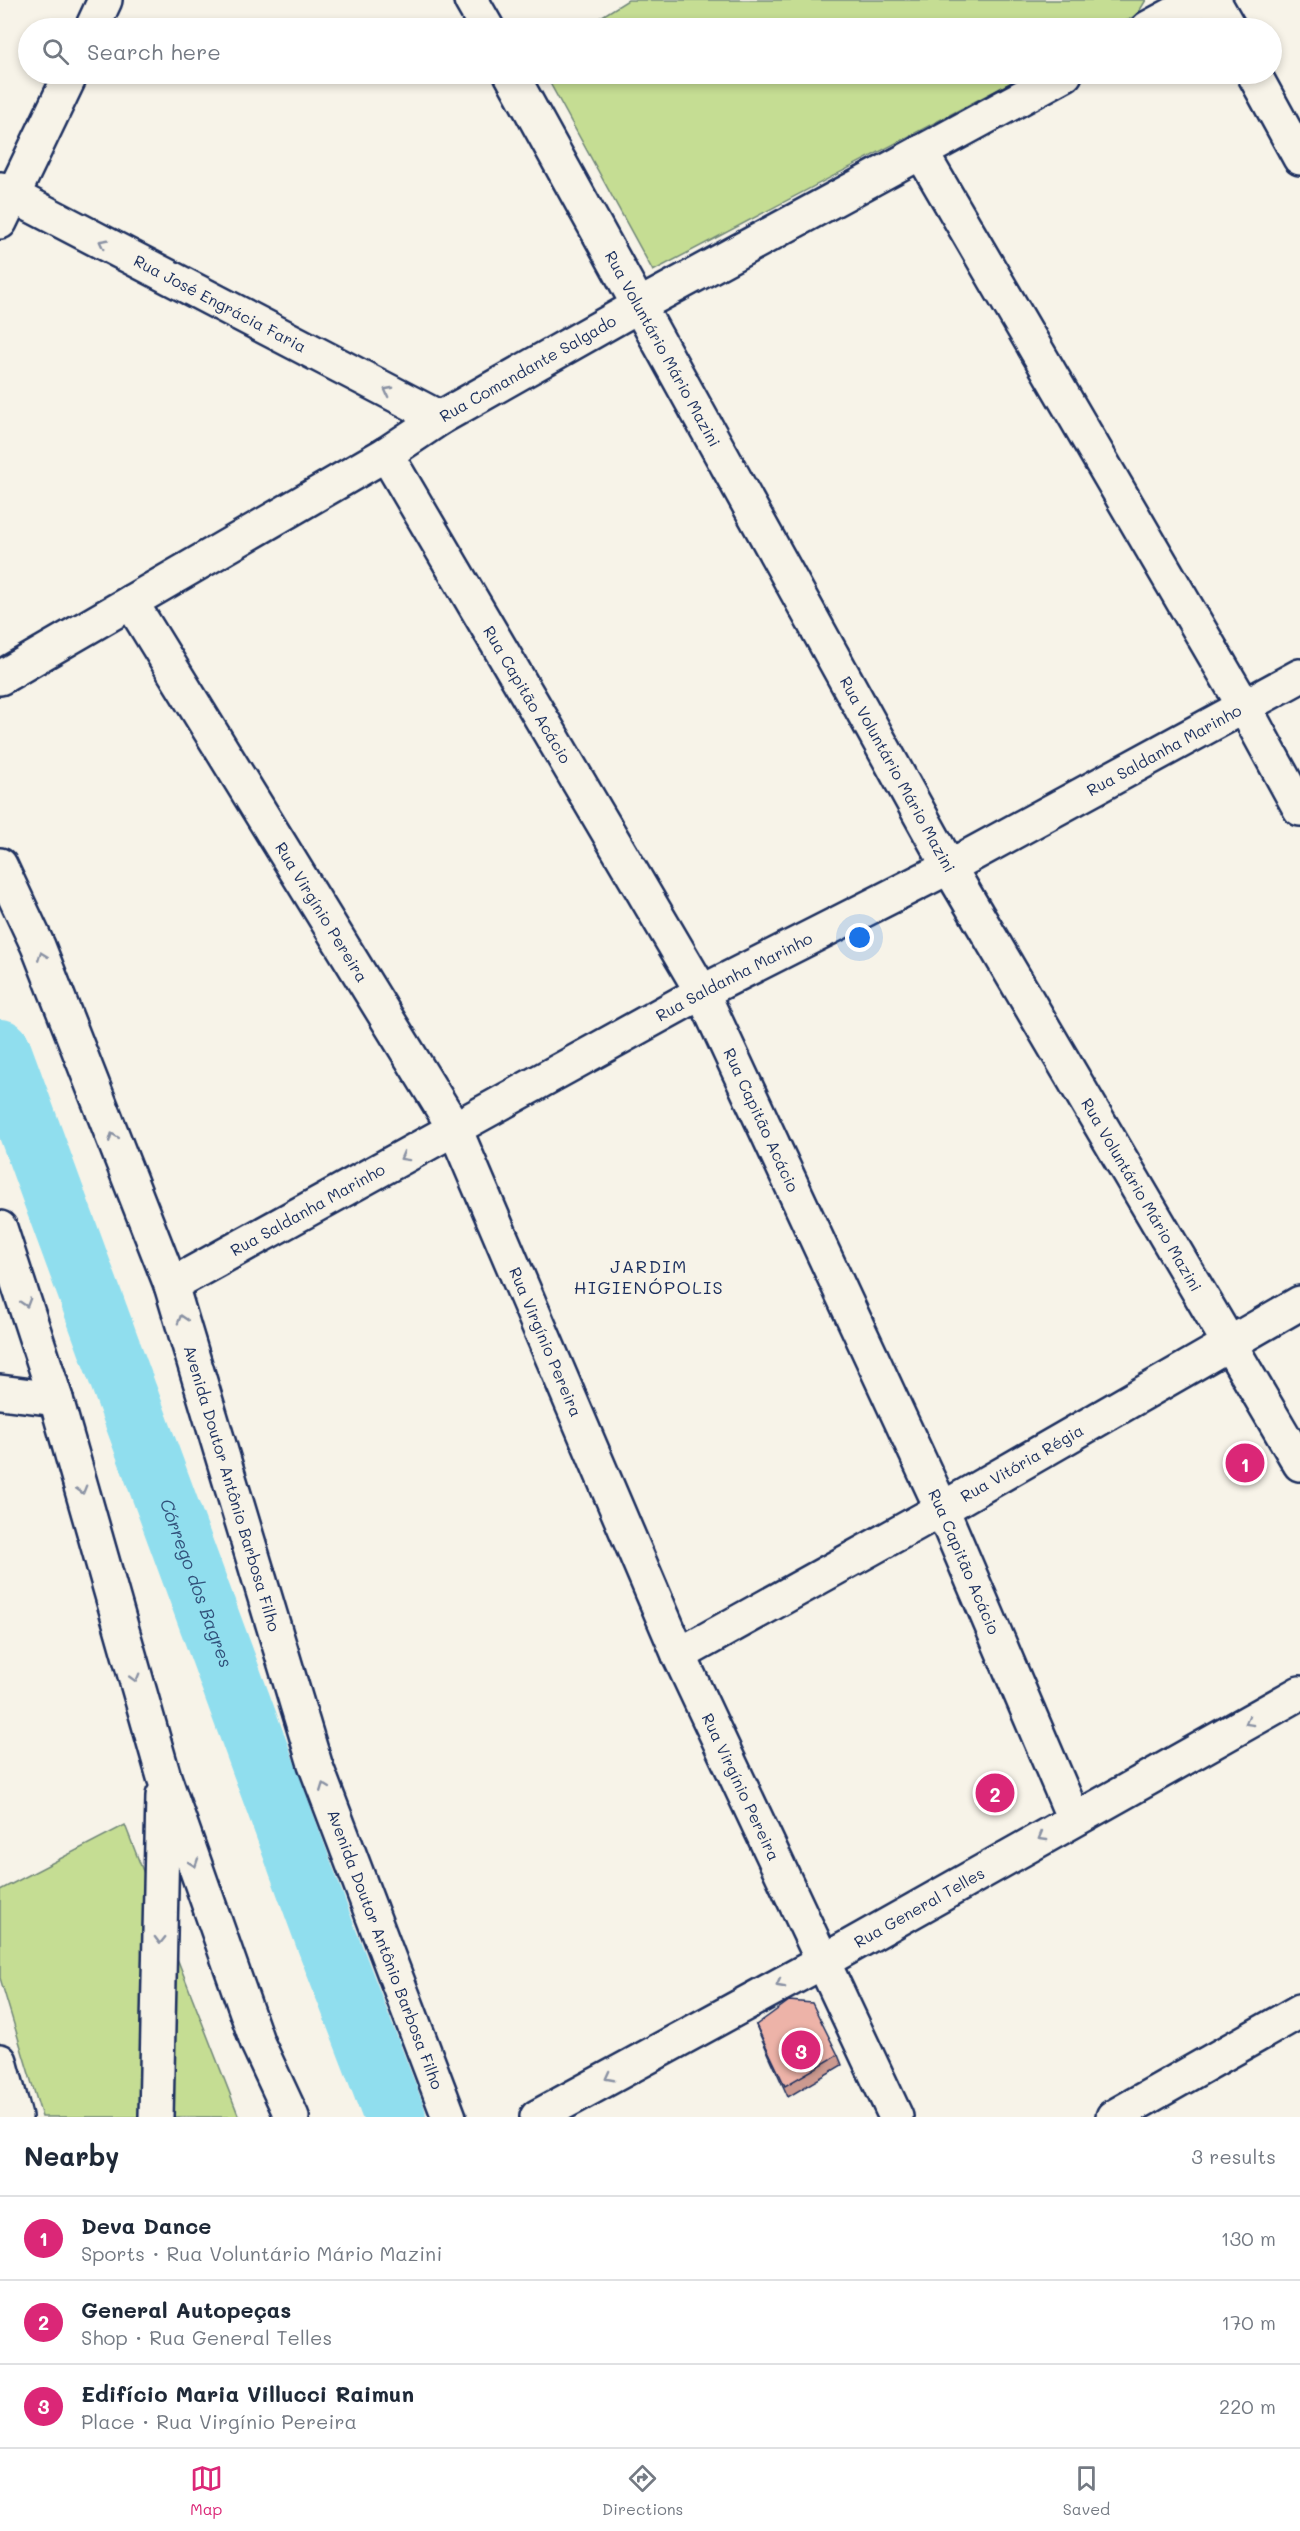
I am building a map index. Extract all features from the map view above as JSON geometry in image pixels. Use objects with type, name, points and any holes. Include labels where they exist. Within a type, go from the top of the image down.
[{"type":"street","points":[[97,18],[105,0]]},
{"type":"street","points":[[471,0],[481,18]]},
{"type":"street","points":[[1167,18],[1200,0]]},
{"type":"street","points":[[1213,0],[1223,18]]},
{"type":"street","points":[[4,202],[66,84]]},
{"type":"street","name":"Rua Voluntário Mário Mazini","points":[[516,84],[949,867],[1300,1464]]},
{"type":"street","name":"Rua Comandante Salgado","points":[[0,678],[386,454],[440,418],[638,306],[1047,84]]},
{"type":"street","points":[[1259,84],[1300,158]]},
{"type":"street","points":[[921,152],[1244,706],[1300,809]]},
{"type":"street","name":"Rua José Engrácia Faria","points":[[4,202],[440,418]]},
{"type":"street","name":"Rua Capitão Acácio","points":[[386,454],[702,992],[942,1509],[1074,1819]]},
{"type":"street","name":"Rua Virgínio Pereira","points":[[131,602],[455,1129],[679,1654],[896,2117]]},
{"type":"street","name":"Rua Saldanha Marinho","points":[[171,1285],[702,992],[949,867],[1300,676]]},
{"type":"street","name":"Avenida Doutor Antônio Barbosa Filho","points":[[0,865],[38,946],[171,1285],[315,1764],[449,2117]]},
{"type":"street","points":[[0,1228],[56,1399],[164,1777],[258,2044],[292,2117]]},
{"type":"street","name":"Rua Vitória Régia","points":[[679,1654],[942,1509],[1230,1342],[1300,1304]]},
{"type":"street","points":[[0,1392],[56,1399]]},
{"type":"street","name":"Rua General Telles","points":[[537,2117],[822,1962],[1300,1694]]},
{"type":"street","points":[[156,2117],[164,1777]]},
{"type":"street","points":[[1113,2117],[1300,2011]]},
{"type":"street","points":[[0,2061],[15,2117]]},
{"type":"green space","points":[[628,0],[1146,0],[1137,15],[1131,18],[599,18]]},
{"type":"green space","points":[[550,84],[1008,84],[653,271]]},
{"type":"green space","points":[[125,1825],[239,2117],[42,2117],[0,1978],[0,1890]]},
{"type":"building","points":[[789,2001],[812,2003],[838,2055],[785,2086],[756,2025]]},
{"type":"waterway","name":"Córrego dos Bagres","points":[[0,1050],[326,1938],[395,2117]]},
{"type":"place","name":"Deva Dance","points":[[1245,1463]]},
{"type":"place","name":"General Autopeças","points":[[995,1793]]},
{"type":"place","name":"Edifício Maria Villucci Raimun","points":[[801,2050]]},
{"type":"district","name":"JARDIM HIGIENÓPOLIS","points":[[649,1277]]}]
